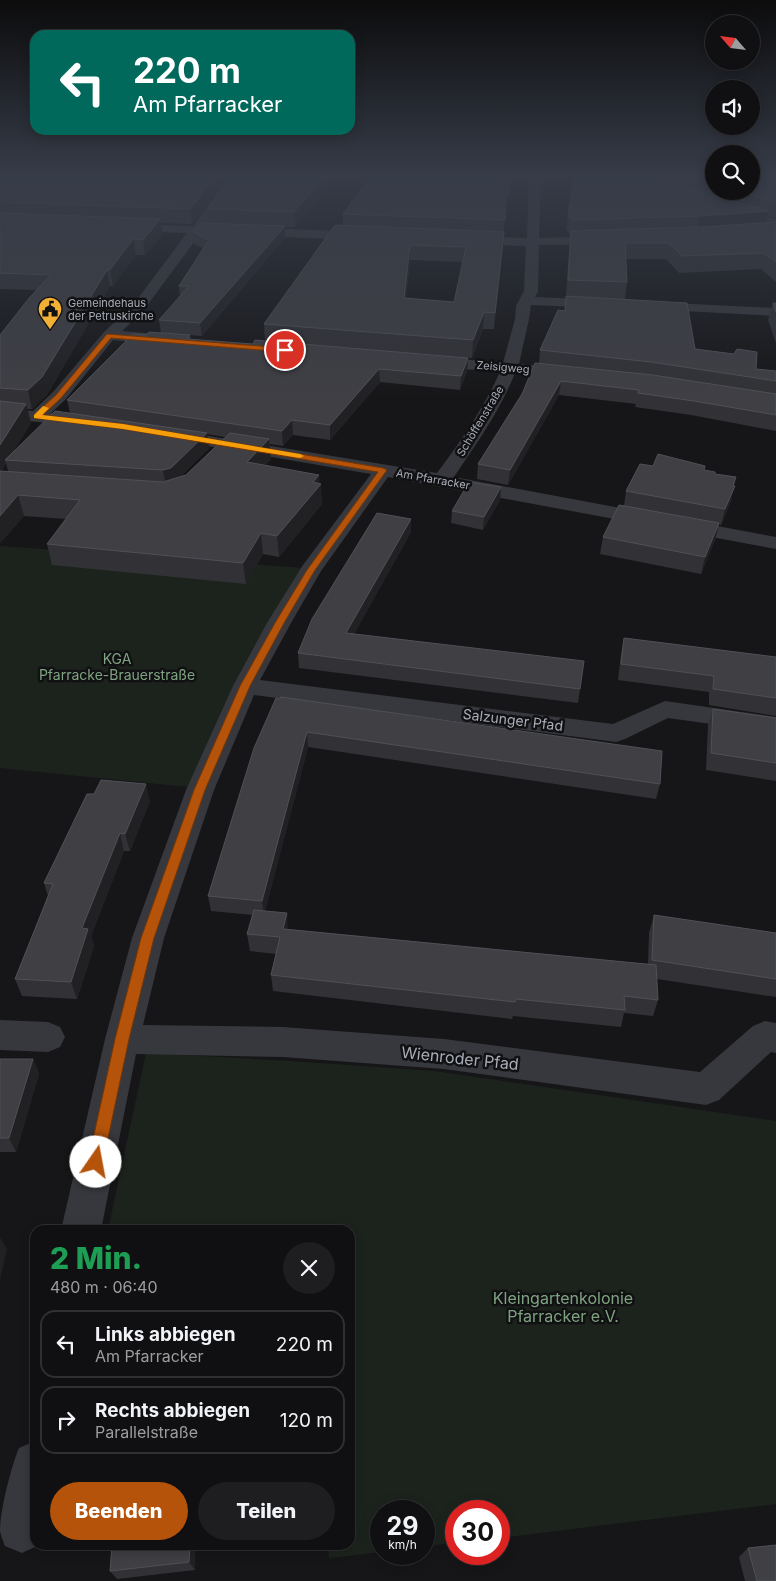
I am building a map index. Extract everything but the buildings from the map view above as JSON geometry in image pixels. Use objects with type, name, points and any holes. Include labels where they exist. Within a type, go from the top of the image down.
[{"type":"street","points":[[37,416],[59,396],[109,336],[138,308],[180,251]]},
{"type":"street","name":"Schöffenstraße","points":[[442,480],[474,435],[497,397],[510,368],[522,319],[523,306],[531,291],[533,251]]},
{"type":"street","points":[[526,301],[613,304]]},
{"type":"street","points":[[632,305],[776,312]]},
{"type":"street","points":[[109,336],[187,342]]},
{"type":"street","name":"Zeisigweg","points":[[411,360],[583,375]]},
{"type":"street","points":[[0,413],[104,424]]},
{"type":"street","name":"Am Pfarracker","points":[[151,431],[442,480],[776,543]]},
{"type":"street","points":[[212,458],[227,443]]},
{"type":"street","points":[[83,1225],[122,1039],[151,929],[200,790],[245,686],[311,570],[383,470]]},
{"type":"street","name":"Salzunger Pfad","points":[[245,686],[616,733],[666,709],[776,725]]},
{"type":"street","points":[[0,1035],[48,1037]]},
{"type":"street","name":"Wienroder Pfad","points":[[122,1039],[283,1042],[444,1054],[706,1089],[765,1036],[776,1038]]},
{"type":"street","points":[[22,1529],[30,1489]]},
{"type":"green space","name":"KGA Pfarracke-Brauerstraße","points":[[0,546],[304,568],[188,787],[0,768]]},
{"type":"green space","name":"Kleingartenkolonie Pfarracker e.V.","points":[[146,1053],[434,1071],[776,1121],[776,1504],[510,1537],[510,1500],[445,1500],[445,1544],[435,1545],[435,1500],[370,1500],[370,1553],[329,1558],[328,1550],[355,1550],[355,1225],[109,1225]]},
{"type":"slow traffic","points":[[45,408],[37,416],[123,426],[300,456]]},
{"type":"place","name":"Gemeindehaus der Petruskirche","points":[[50,330]]},
{"type":"route","points":[[96,1162],[122,1039],[148,938],[200,790],[245,686],[279,623],[311,570],[383,470],[123,426],[37,416],[59,396],[109,336],[285,350]]}]
